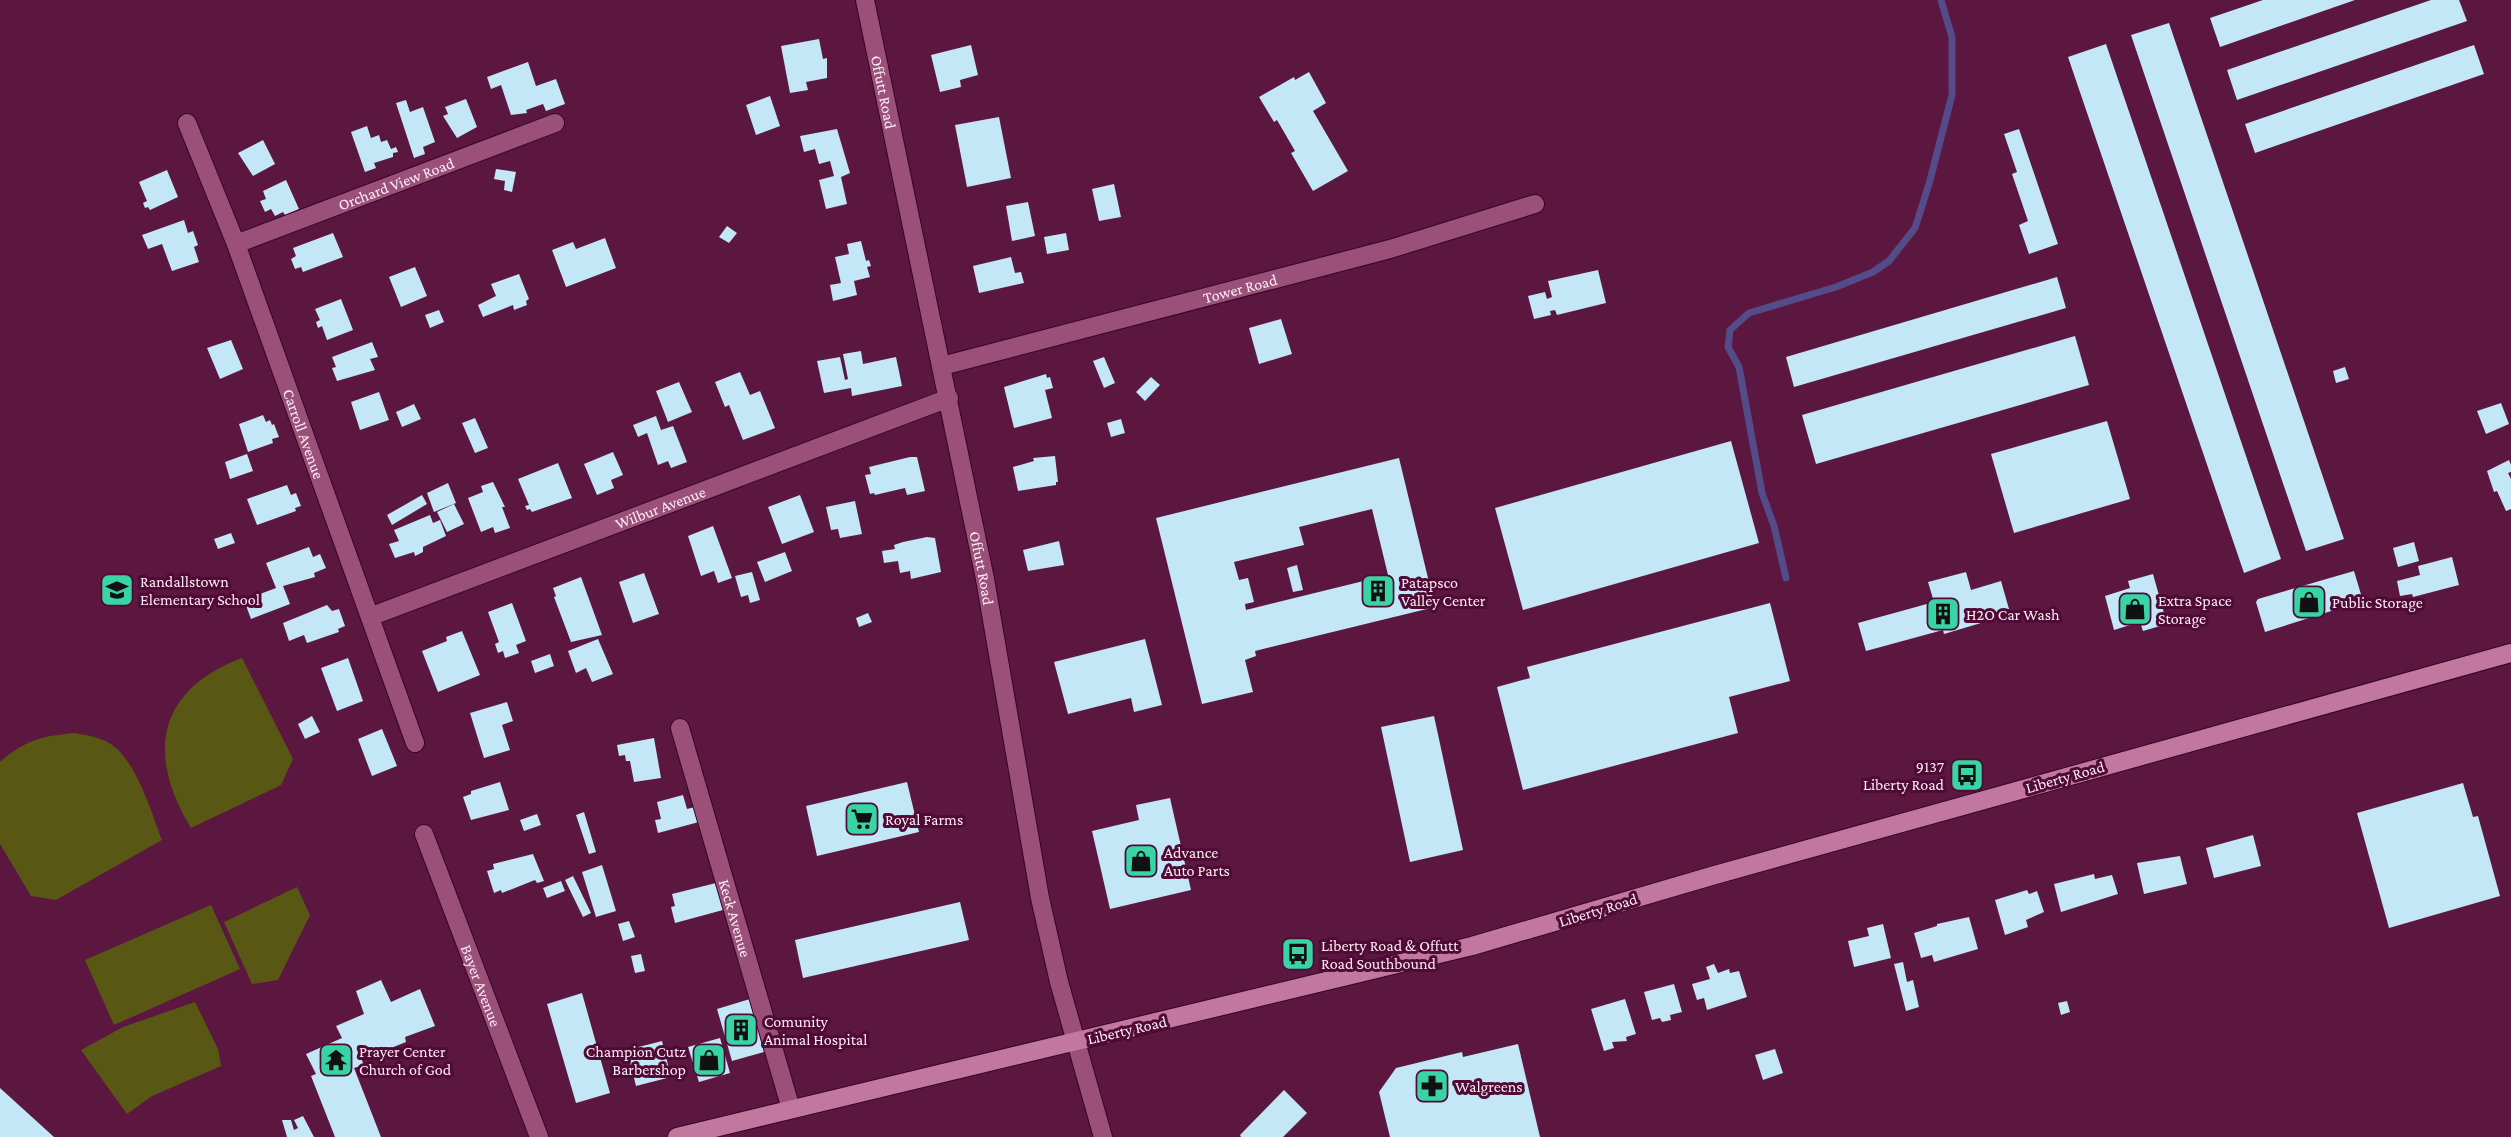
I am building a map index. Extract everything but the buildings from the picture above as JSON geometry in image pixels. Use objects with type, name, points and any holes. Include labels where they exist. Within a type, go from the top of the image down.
[{"type":"main road","name":"Liberty Road","points":[[677,1137],[1481,944],[1715,875],[2511,653]]},
{"type":"street","name":"Offutt Road","points":[[865,0],[996,633],[1040,898],[1059,982],[1103,1137]]},
{"type":"street","name":"Carroll Avenue","points":[[187,123],[236,244],[416,743]]},
{"type":"street","name":"Orchard View Road","points":[[236,244],[555,123]]},
{"type":"street","name":"Tower Road","points":[[942,366],[1390,249],[1535,204]]},
{"type":"street","name":"Wilbur Avenue","points":[[372,616],[948,398]]},
{"type":"street","name":"Keck Avenue","points":[[680,728],[791,1109]]},
{"type":"street","name":"Bayer Avenue","points":[[424,834],[539,1137]]},
{"type":"shaded area","points":[[242,658],[293,759],[281,785],[191,828],[177,801],[168,775],[165,750],[168,727],[177,706],[192,688],[214,671]]},
{"type":"shaded area","points":[[75,733],[103,740],[114,746],[124,756],[147,799],[162,840],[56,900],[31,896],[0,844],[0,762],[34,740]]},
{"type":"shaded area","points":[[297,887],[310,915],[278,980],[252,984],[224,922]]},
{"type":"shaded area","points":[[211,905],[240,969],[114,1025],[85,960]]},
{"type":"shaded area","points":[[195,1002],[218,1049],[221,1066],[152,1096],[127,1114],[81,1050],[123,1027]]},
{"type":"waterway","points":[[1786,578],[1774,526],[1762,493],[1739,367],[1728,347],[1730,330],[1749,313],[1836,287],[1873,272],[1889,261],[1915,228],[1952,95],[1952,37],[1941,0]]},
{"type":"place","name":"Randallstown Elementary School","points":[[117,590]]},
{"type":"place","name":"Patapsco Valley Center","points":[[1378,591]]},
{"type":"place","name":"Public Storage","points":[[2309,602]]},
{"type":"place","name":"Extra Space Storage","points":[[2135,609]]},
{"type":"place","name":"H2O Car Wash","points":[[1943,614]]},
{"type":"place","name":"9137 Liberty Road","points":[[1967,775]]},
{"type":"place","name":"Royal Farms","points":[[862,819]]},
{"type":"place","name":"Advance Auto Parts","points":[[1141,861]]},
{"type":"place","name":"Liberty Road & Offutt Road Southbound","points":[[1298,954]]},
{"type":"place","name":"Comunity Animal Hospital","points":[[741,1030]]},
{"type":"place","name":"Prayer Center Church of God","points":[[336,1060]]},
{"type":"place","name":"Champion Cutz Barbershop","points":[[709,1060]]},
{"type":"place","name":"Walgreens","points":[[1432,1086]]}]
